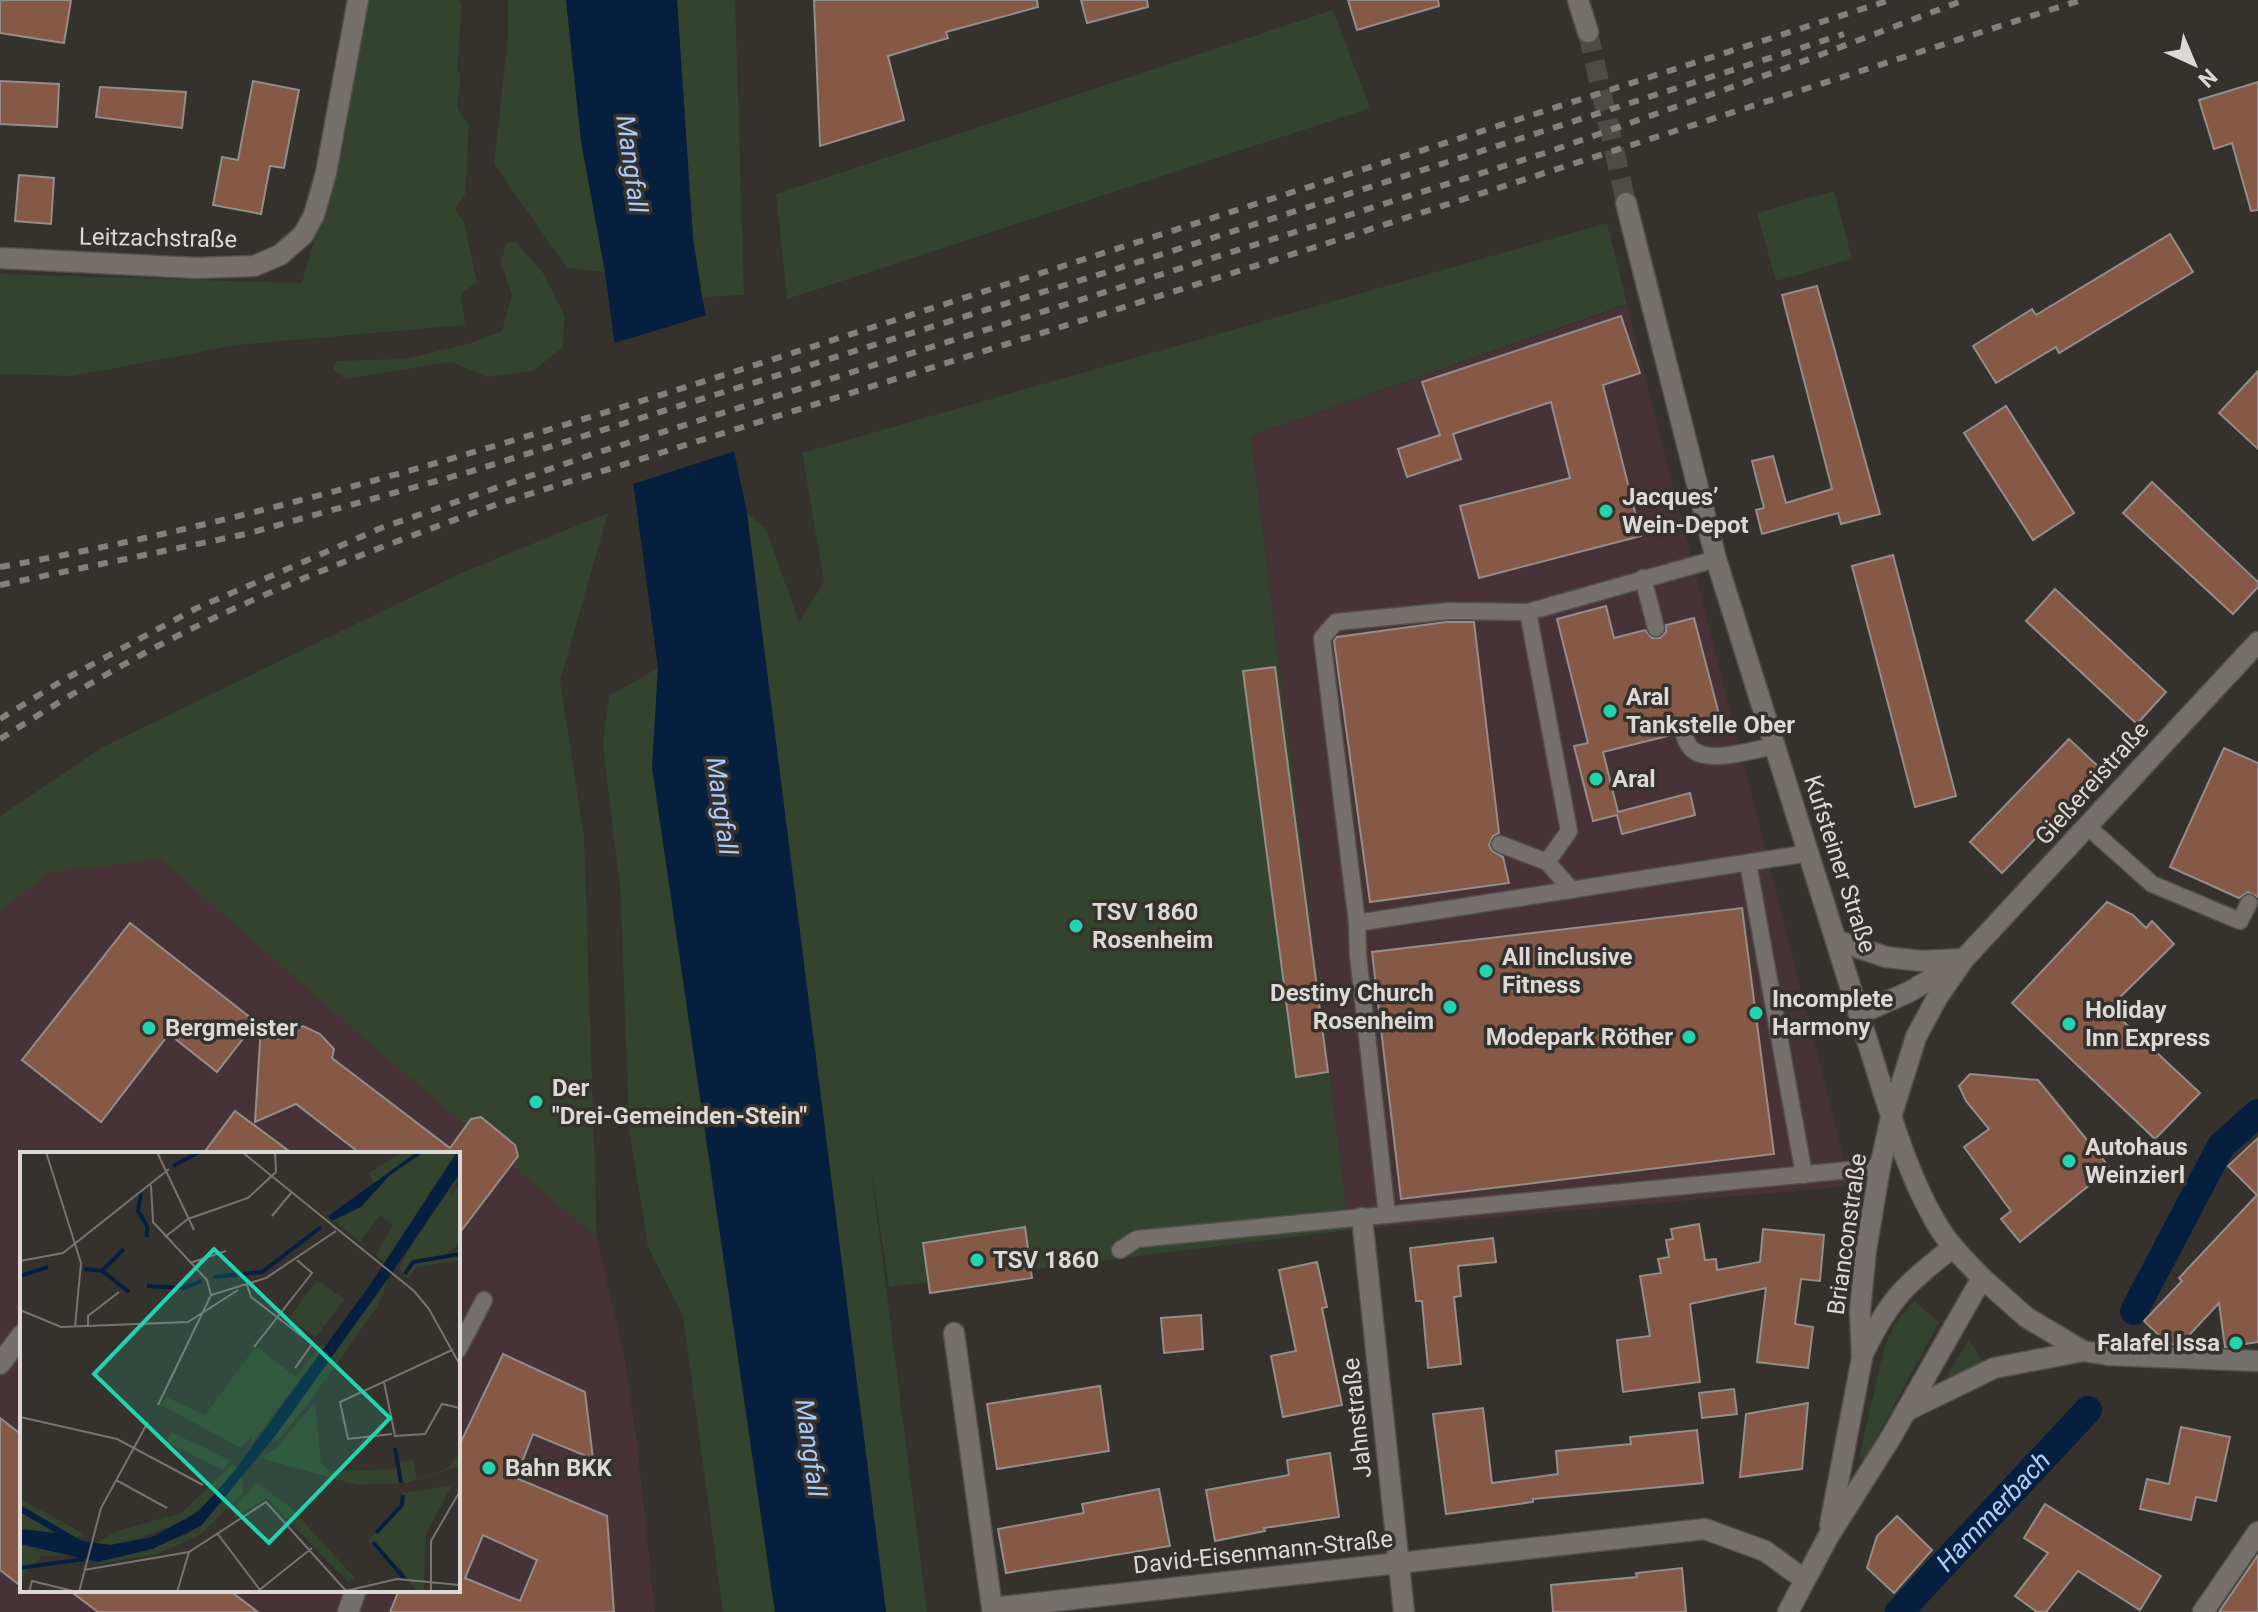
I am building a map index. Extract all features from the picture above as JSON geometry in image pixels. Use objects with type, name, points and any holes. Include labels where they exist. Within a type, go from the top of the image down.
[{"type":"main road","name":"Leitzachstraße","points":[[0,258],[197,268],[254,266],[280,255],[303,235],[314,215],[326,173],[358,0]]},
{"type":"main road","points":[[1578,0],[1588,32]]},
{"type":"main road","name":"Kufsteiner Straße","points":[[1626,203],[1716,559],[1891,1117],[1913,1178],[1935,1223],[1982,1278],[2026,1317],[2083,1351],[2108,1355],[2258,1361]]},
{"type":"main road","name":"Gießereistraße","points":[[1891,1117],[1916,1037],[1937,998],[1964,959],[2258,642]]},
{"type":"main road","points":[[1838,941],[1886,957],[1921,961],[1964,959]]},
{"type":"main road","name":"Gießereistraße","points":[[1859,1014],[1927,983],[1964,959]]},
{"type":"main road","name":"Brianconstraße","points":[[1828,1537],[1862,1358],[1860,1311],[1880,1167],[1891,1117]]},
{"type":"main road","name":"Jahnstraße","points":[[1362,1218],[1404,1612]]},
{"type":"main road","name":"Brianconstraße","points":[[1862,1358],[1881,1317],[1896,1297],[1911,1279],[1953,1247]]},
{"type":"main road","name":"Brianconstraße","points":[[1788,1612],[1828,1537],[1906,1411],[1982,1278]]},
{"type":"main road","name":"David-Eisenmann-Straße","points":[[954,1333],[992,1608],[1705,1529],[1765,1551],[1804,1579]]},
{"type":"main road","points":[[0,1364],[20,1338]]},
{"type":"main road","points":[[1906,1411],[1994,1368],[2083,1351]]},
{"type":"main road","points":[[2203,1612],[2258,1532]]},
{"type":"main road","points":[[348,1612],[355,1592]]},
{"type":"lane","points":[[1387,1215],[1357,923],[1322,638],[1336,622],[1528,612],[1716,559]]},
{"type":"lane","points":[[1643,578],[1656,628]]},
{"type":"lane","points":[[1528,612],[1569,831],[1547,862]]},
{"type":"lane","points":[[1683,732],[1690,748],[1702,756],[1714,757],[1775,746]]},
{"type":"lane","points":[[2088,827],[2152,884],[2240,921],[2249,903]]},
{"type":"lane","points":[[1500,844],[1547,862],[1572,890]]},
{"type":"lane","points":[[1357,923],[1809,853]]},
{"type":"lane","points":[[1748,863],[1804,1175]]},
{"type":"lane","points":[[1120,1250],[1137,1239],[1880,1167]]},
{"type":"lane","points":[[460,1346],[484,1300]]},
{"type":"shaded area","points":[[1627,305],[1851,1186],[1349,1230],[1251,436]]},
{"type":"shaded area","points":[[161,858],[362,1037],[597,1238],[624,1356],[636,1435],[655,1612],[0,1612],[0,912],[49,873]]},
{"type":"green space","points":[[366,0],[459,0],[462,6],[457,108],[469,125],[465,195],[455,209],[464,223],[477,282],[461,294],[465,325],[237,345],[73,376],[0,374],[0,274],[302,283],[348,121],[343,110]]},
{"type":"green space","points":[[508,0],[566,0],[581,141],[605,272],[567,268],[494,164],[508,35]]},
{"type":"green space","points":[[677,0],[735,0],[744,295],[702,297],[693,238]]},
{"type":"green space","points":[[1333,10],[1370,108],[787,299],[776,194]]},
{"type":"green space","points":[[1834,191],[1852,259],[1776,281],[1757,213]]},
{"type":"green space","name":"TSV 1860 Rosenheim","points":[[1607,223],[1627,304],[1251,436],[1349,1230],[889,1287],[870,1160],[927,1612],[886,1612],[747,513],[766,529],[799,622],[824,582],[802,453]]},
{"type":"green space","points":[[516,242],[543,273],[565,317],[562,348],[533,371],[487,377],[451,362],[345,379],[333,369],[336,361],[404,359],[468,344],[502,331],[512,295],[501,263],[506,243]]},
{"type":"green space","points":[[608,513],[560,681],[584,836],[597,1238],[362,1037],[161,859],[49,873],[0,912],[0,816],[103,747],[461,573]]},
{"type":"green space","points":[[658,668],[652,767],[775,1612],[723,1612],[683,1316],[648,1247],[629,1128],[621,898],[603,744],[609,696]]},
{"type":"green space","points":[[1914,1301],[1939,1322],[1865,1459],[1859,1457],[1885,1345],[1895,1324]]},
{"type":"green space","points":[[1969,1340],[1983,1362],[1951,1379],[1948,1374]]},
{"type":"water","name":"Mangfall","points":[[566,0],[677,0],[693,238],[702,297],[747,513],[886,1612],[775,1612],[652,767],[658,668],[605,272],[581,141]]},
{"type":"pier","points":[[710,314],[738,450],[630,485],[611,344]]},
{"type":"building","points":[[0,0],[71,0],[64,43],[0,33]]},
{"type":"building","points":[[814,0],[1037,0],[1038,7],[946,32],[948,38],[888,56],[904,120],[820,146]]},
{"type":"building","points":[[1081,0],[1147,0],[1148,7],[1087,23]]},
{"type":"building","points":[[1348,0],[1438,0],[1439,6],[1357,30]]},
{"type":"building","points":[[0,81],[59,84],[57,127],[0,124]]},
{"type":"building","points":[[253,81],[299,90],[284,168],[270,166],[261,214],[213,205],[222,157],[238,160]]},
{"type":"building","points":[[2258,82],[2258,210],[2251,211],[2232,143],[2214,149],[2199,100]]},
{"type":"building","points":[[100,87],[186,92],[182,128],[96,117]]},
{"type":"building","points":[[19,175],[54,178],[51,224],[15,221]]},
{"type":"building","points":[[2170,234],[2193,272],[2059,353],[2056,347],[1996,383],[1973,346],[2032,309],[2036,315]]},
{"type":"building","points":[[1817,286],[1880,514],[1841,524],[1838,513],[1762,534],[1756,510],[1764,508],[1752,461],[1773,456],[1786,503],[1832,489],[1782,295]]},
{"type":"building","points":[[1621,316],[1640,373],[1603,385],[1641,536],[1479,578],[1460,506],[1570,478],[1551,402],[1453,434],[1461,459],[1407,477],[1398,449],[1440,435],[1422,382]]},
{"type":"building","points":[[2258,371],[2258,449],[2219,413]]},
{"type":"building","points":[[2006,406],[2074,513],[2033,540],[1964,433]]},
{"type":"building","points":[[2152,482],[2258,582],[2258,587],[2233,614],[2123,513]]},
{"type":"building","points":[[1893,555],[1956,796],[1915,807],[1852,566]]},
{"type":"building","points":[[2055,589],[2166,692],[2137,724],[2026,621]]},
{"type":"building","points":[[1606,606],[1614,638],[1645,630],[1652,638],[1660,638],[1666,632],[1666,625],[1694,618],[1721,722],[1694,729],[1690,723],[1680,721],[1674,725],[1672,735],[1603,752],[1618,812],[1690,793],[1695,815],[1622,834],[1617,815],[1593,821],[1574,746],[1588,743],[1557,619]]},
{"type":"building","points":[[1446,622],[1474,622],[1499,833],[1493,836],[1489,845],[1492,851],[1503,857],[1509,883],[1370,902],[1334,641],[1337,637]]},
{"type":"building","points":[[1275,667],[1328,1072],[1296,1077],[1243,671]]},
{"type":"building","points":[[2069,739],[2102,770],[2002,873],[1970,842]]},
{"type":"building","points":[[2224,748],[2258,763],[2258,897],[2248,892],[2239,898],[2170,867]]},
{"type":"building","name":"Holiday Inn Express","points":[[2107,902],[2133,915],[2146,928],[2152,921],[2174,944],[2109,1008],[2200,1093],[2155,1139],[2012,1003]]},
{"type":"building","points":[[1742,908],[1774,1154],[1401,1199],[1372,952]]},
{"type":"building","name":"Bergmeister","points":[[130,923],[256,1022],[217,1072],[169,1034],[101,1122],[22,1060]]},
{"type":"building","points":[[261,1026],[278,1039],[303,1026],[320,1034],[334,1049],[332,1058],[450,1148],[471,1119],[481,1117],[515,1145],[518,1156],[460,1232],[460,1152],[358,1152],[296,1104],[255,1122]]},
{"type":"building","name":"Autohaus Weinzierl","points":[[1970,1074],[2038,1080],[2110,1168],[2020,1242],[2001,1219],[2011,1211],[1964,1147],[1989,1129],[1966,1101],[1959,1086]]},
{"type":"building","points":[[235,1111],[290,1152],[204,1152]]},
{"type":"building","points":[[2258,1138],[2258,1342],[2225,1347],[2219,1303],[2180,1345],[2168,1344],[2144,1321],[2182,1281],[2179,1278],[2257,1195],[2228,1166]]},
{"type":"building","points":[[1699,1224],[1705,1260],[1716,1259],[1717,1270],[1760,1262],[1763,1229],[1824,1235],[1820,1281],[1801,1279],[1795,1324],[1813,1327],[1808,1368],[1757,1362],[1766,1288],[1690,1304],[1700,1382],[1623,1392],[1617,1340],[1650,1336],[1640,1276],[1661,1273],[1658,1259],[1669,1257],[1666,1240],[1673,1239],[1671,1229]]},
{"type":"building","name":"TSV 1860","points":[[1025,1227],[1032,1278],[930,1293],[923,1243]]},
{"type":"building","points":[[1493,1238],[1496,1262],[1458,1266],[1461,1296],[1454,1297],[1461,1364],[1428,1368],[1422,1301],[1416,1301],[1410,1248]]},
{"type":"building","points":[[1317,1262],[1327,1307],[1322,1308],[1342,1405],[1283,1417],[1271,1356],[1296,1351],[1279,1270]]},
{"type":"building","points":[[1201,1315],[1203,1349],[1164,1353],[1161,1318]]},
{"type":"building","name":"Bahn BKK","points":[[503,1354],[585,1392],[593,1459],[533,1434],[516,1478],[607,1516],[614,1612],[390,1612],[398,1592],[460,1592],[460,1444]],"holes":[[[483,1535],[537,1560],[520,1601],[465,1578]]]},
{"type":"building","points":[[1100,1386],[1109,1451],[997,1469],[987,1404]]},
{"type":"building","points":[[1734,1389],[1737,1414],[1702,1418],[1699,1393]]},
{"type":"building","points":[[1808,1403],[1802,1469],[1740,1477],[1746,1414]]},
{"type":"building","points":[[1483,1408],[1492,1483],[1558,1474],[1556,1451],[1631,1444],[1630,1437],[1697,1430],[1703,1483],[1533,1499],[1533,1502],[1446,1514],[1433,1414]]},
{"type":"building","points":[[0,1418],[20,1433],[20,1585],[0,1570]]},
{"type":"building","points":[[2181,1427],[2230,1437],[2216,1501],[2196,1497],[2191,1520],[2140,1509],[2147,1479],[2169,1484]]},
{"type":"building","points":[[1330,1453],[1339,1517],[1264,1528],[1265,1531],[1215,1541],[1206,1490],[1289,1475],[1287,1460]]},
{"type":"building","points":[[1159,1489],[1170,1546],[1006,1573],[998,1529],[1084,1513],[1082,1504]]},
{"type":"building","points":[[2045,1504],[2161,1576],[2140,1610],[2078,1571],[2046,1612],[2037,1612],[2015,1596],[2048,1553],[2024,1538]]},
{"type":"building","points":[[1897,1516],[1932,1550],[1894,1593],[1867,1568],[1877,1536]]},
{"type":"building","points":[[2258,1555],[2258,1612],[2219,1612]]},
{"type":"building","points":[[1682,1568],[1686,1612],[1553,1612],[1551,1585],[1637,1577],[1636,1573]]},
{"type":"building","points":[[72,1592],[232,1592],[258,1612],[98,1612]]},
{"type":"waterway","name":"Hammerbach","points":[[2134,1311],[2221,1146],[2258,1113]]},
{"type":"waterway","name":"Hammerbach","points":[[1899,1612],[2088,1410]]},
{"type":"tunnel","points":[[1588,32],[1626,203]]},
{"type":"railway","points":[[0,567],[226,519],[337,491],[559,427],[1890,0]]},
{"type":"railway","points":[[0,719],[65,679],[195,609],[381,528],[593,454],[1545,153],[1783,69],[1964,0]]},
{"type":"railway","points":[[0,739],[123,665],[227,612],[360,556],[495,505],[1309,249],[2081,0]]},
{"type":"railway","points":[[0,585],[246,534],[469,472],[1113,270],[1844,34]]},
{"type":"place","name":"Jacques’ Wein-Depot","points":[[1606,511]]},
{"type":"place","name":"Aral Tankstelle Ober","points":[[1610,711]]},
{"type":"place","name":"Aral","points":[[1596,779]]},
{"type":"place","name":"TSV 1860 Rosenheim","points":[[1076,926]]},
{"type":"place","name":"All inclusive Fitness","points":[[1486,971]]},
{"type":"place","name":"Destiny Church Rosenheim","points":[[1450,1007]]},
{"type":"place","name":"Incomplete Harmony","points":[[1756,1013]]},
{"type":"place","name":"Holiday Inn Express","points":[[2069,1024]]},
{"type":"place","name":"Bergmeister","points":[[149,1028]]},
{"type":"place","name":"Modepark Röther","points":[[1689,1037]]},
{"type":"place","name":"Der \"Drei-Gemeinden-Stein\"","points":[[536,1102]]},
{"type":"place","name":"Autohaus Weinzierl","points":[[2069,1161]]},
{"type":"place","name":"TSV 1860","points":[[977,1260]]},
{"type":"place","name":"Falafel Issa","points":[[2236,1343]]},
{"type":"place","name":"Bahn BKK","points":[[489,1468]]}]
